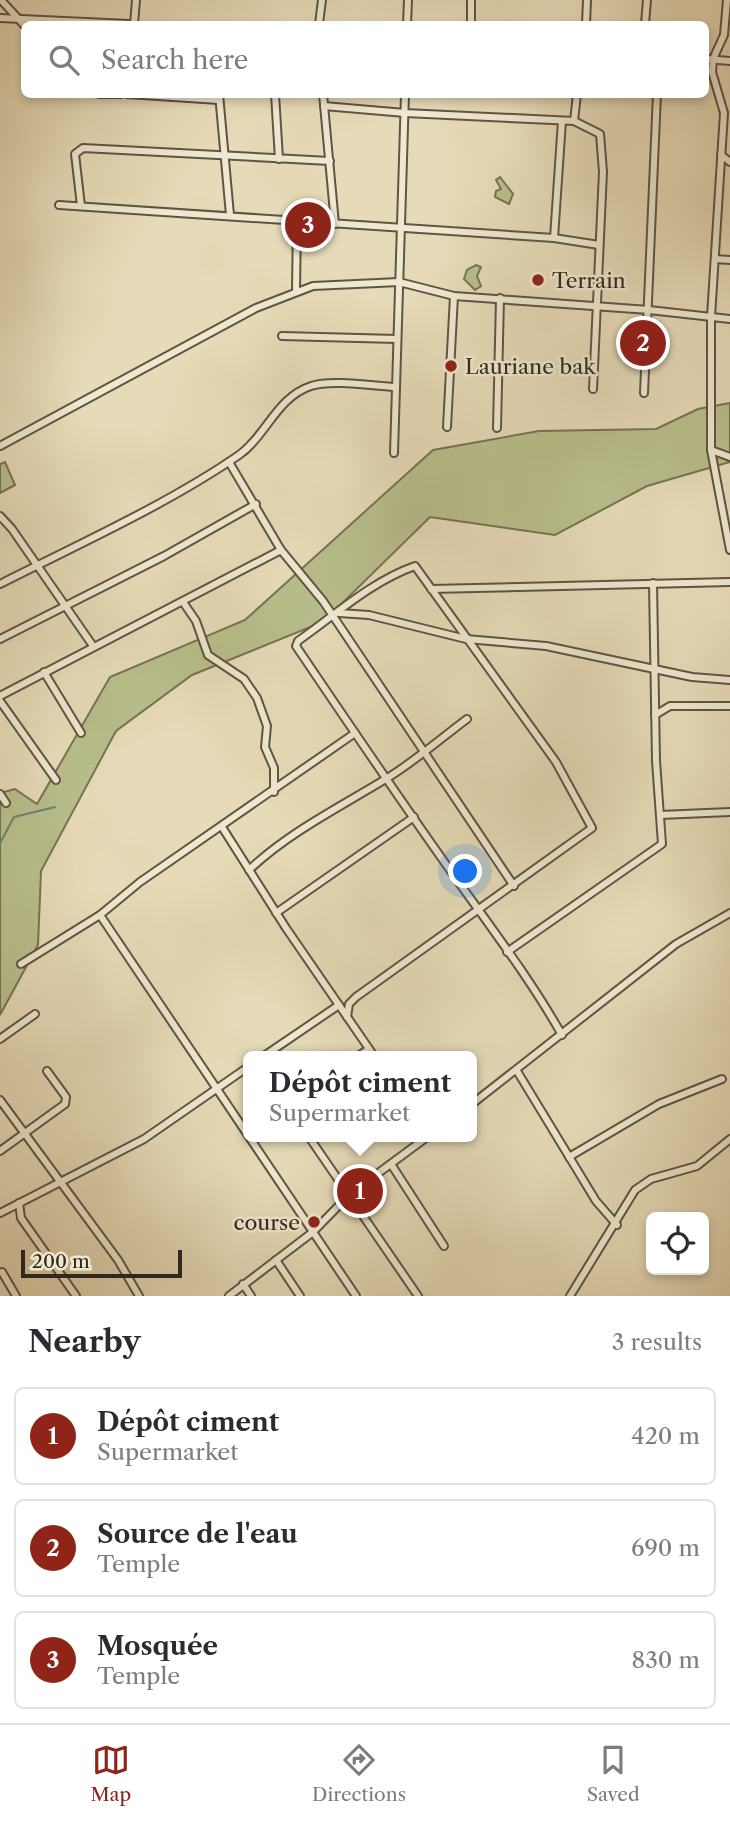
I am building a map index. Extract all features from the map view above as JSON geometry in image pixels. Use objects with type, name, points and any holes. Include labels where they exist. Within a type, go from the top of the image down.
[{"type":"street","points":[[1,0],[21,23]]},
{"type":"street","points":[[132,21],[136,0]]},
{"type":"street","points":[[319,21],[322,0]]},
{"type":"street","points":[[407,21],[408,0]]},
{"type":"street","points":[[471,0],[471,21]]},
{"type":"street","points":[[586,21],[587,0]]},
{"type":"street","points":[[645,21],[647,0]]},
{"type":"street","points":[[727,0],[724,35],[709,59],[724,113],[711,317],[711,450],[730,550]]},
{"type":"street","points":[[0,18],[30,21]]},
{"type":"street","points":[[709,59],[730,61]]},
{"type":"street","points":[[219,98],[230,215]]},
{"type":"street","points":[[275,98],[279,159]]},
{"type":"street","points":[[323,98],[335,224]]},
{"type":"street","points":[[394,453],[405,98]]},
{"type":"street","points":[[574,121],[577,98]]},
{"type":"street","points":[[644,393],[657,98]]},
{"type":"street","points":[[324,106],[405,114],[574,121],[596,131],[601,140],[603,173],[593,389]]},
{"type":"street","points":[[554,238],[562,121]]},
{"type":"street","points":[[81,206],[74,169],[78,149],[330,161]]},
{"type":"street","points":[[721,155],[730,162]]},
{"type":"street","points":[[59,205],[554,238],[599,245]]},
{"type":"street","points":[[296,290],[297,222]]},
{"type":"street","points":[[715,259],[730,260]]},
{"type":"street","points":[[0,446],[256,308],[296,290],[313,286],[399,282],[454,296],[649,310],[730,319]]},
{"type":"street","points":[[447,427],[454,296]]},
{"type":"street","points":[[497,428],[500,298]]},
{"type":"street","points":[[282,336],[397,339]]},
{"type":"street","points":[[0,584],[229,462],[249,447],[269,418],[311,386],[396,387]]},
{"type":"street","points":[[711,450],[730,457]]},
{"type":"street","points":[[229,462],[281,550],[334,615],[514,886]]},
{"type":"street","points":[[0,639],[256,504]]},
{"type":"street","points":[[1,520],[12,528],[93,646]]},
{"type":"street","points":[[0,696],[281,550]]},
{"type":"street","points":[[347,1017],[351,1000],[479,909],[589,833],[592,823],[556,762],[415,566],[400,571],[334,615],[298,640],[296,646],[479,909],[562,1035]]},
{"type":"street","points":[[431,589],[730,582]]},
{"type":"street","points":[[507,952],[659,848],[663,838],[653,669],[653,583]]},
{"type":"street","points":[[183,603],[196,621],[208,655],[244,679],[257,698],[267,726],[265,747],[274,768],[274,792]]},
{"type":"street","points":[[334,615],[369,615],[466,639],[547,646],[653,669],[730,680]]},
{"type":"street","points":[[44,672],[81,733]]},
{"type":"street","points":[[0,701],[56,780]]},
{"type":"street","points":[[655,715],[670,706],[730,706]]},
{"type":"street","points":[[249,870],[263,857],[340,805],[387,779],[467,719]]},
{"type":"street","points":[[21,964],[100,915],[140,882],[274,792],[355,733]]},
{"type":"street","points":[[0,794],[6,803]]},
{"type":"street","points":[[660,815],[730,812]]},
{"type":"street","points":[[276,913],[414,817]]},
{"type":"street","points":[[222,827],[276,913],[369,1049],[366,1051]]},
{"type":"street","points":[[477,1100],[676,944],[730,913]]},
{"type":"street","points":[[100,915],[243,1128]]},
{"type":"street","points":[[271,1051],[339,1004]]},
{"type":"street","points":[[0,1039],[35,1014]]},
{"type":"street","points":[[0,1213],[36,1197],[144,1139],[243,1070]]},
{"type":"street","points":[[0,1151],[13,1144],[24,1131],[65,1104],[66,1097],[47,1071]]},
{"type":"street","points":[[517,1071],[596,1201],[617,1225]]},
{"type":"street","points":[[569,1157],[659,1104],[722,1079]]},
{"type":"street","points":[[0,1100],[118,1260],[139,1296]]},
{"type":"street","points":[[570,1296],[617,1225],[631,1196],[642,1185],[660,1175],[697,1166],[730,1139]]},
{"type":"street","points":[[252,1142],[356,1296]]},
{"type":"street","points":[[313,1142],[418,1296]]},
{"type":"street","points":[[229,1296],[313,1232],[350,1194],[420,1142]]},
{"type":"street","points":[[390,1164],[444,1247]]},
{"type":"street","points":[[19,1203],[21,1218],[76,1296]]},
{"type":"street","points":[[276,1260],[300,1296]]},
{"type":"street","points":[[2,1272],[16,1296]]},
{"type":"street","points":[[243,1284],[251,1296]]},
{"type":"green space","points":[[500,177],[513,194],[509,204],[495,197],[496,191],[501,189],[496,180]]},
{"type":"green space","points":[[476,265],[481,267],[477,276],[481,286],[475,290],[464,279],[467,270]]},
{"type":"green space","points":[[730,403],[730,462],[647,486],[555,535],[430,517],[323,622],[192,675],[116,731],[41,871],[38,945],[0,1015],[0,793],[15,789],[37,804],[110,677],[245,620],[433,450],[539,431],[656,429],[698,409]]},
{"type":"green space","points":[[5,462],[15,485],[0,493],[0,464]]},
{"type":"waterway","points":[[0,843],[14,817],[55,807]]},
{"type":"place","name":"Mosquée","points":[[308,225]]},
{"type":"place","name":"Terrain","points":[[538,280]]},
{"type":"place","name":"Source de l'eau","points":[[643,343]]},
{"type":"place","name":"Lauriane bak","points":[[451,366]]},
{"type":"place","name":"Dépôt ciment","points":[[360,1191]]},
{"type":"place","name":"course","points":[[314,1222]]}]
